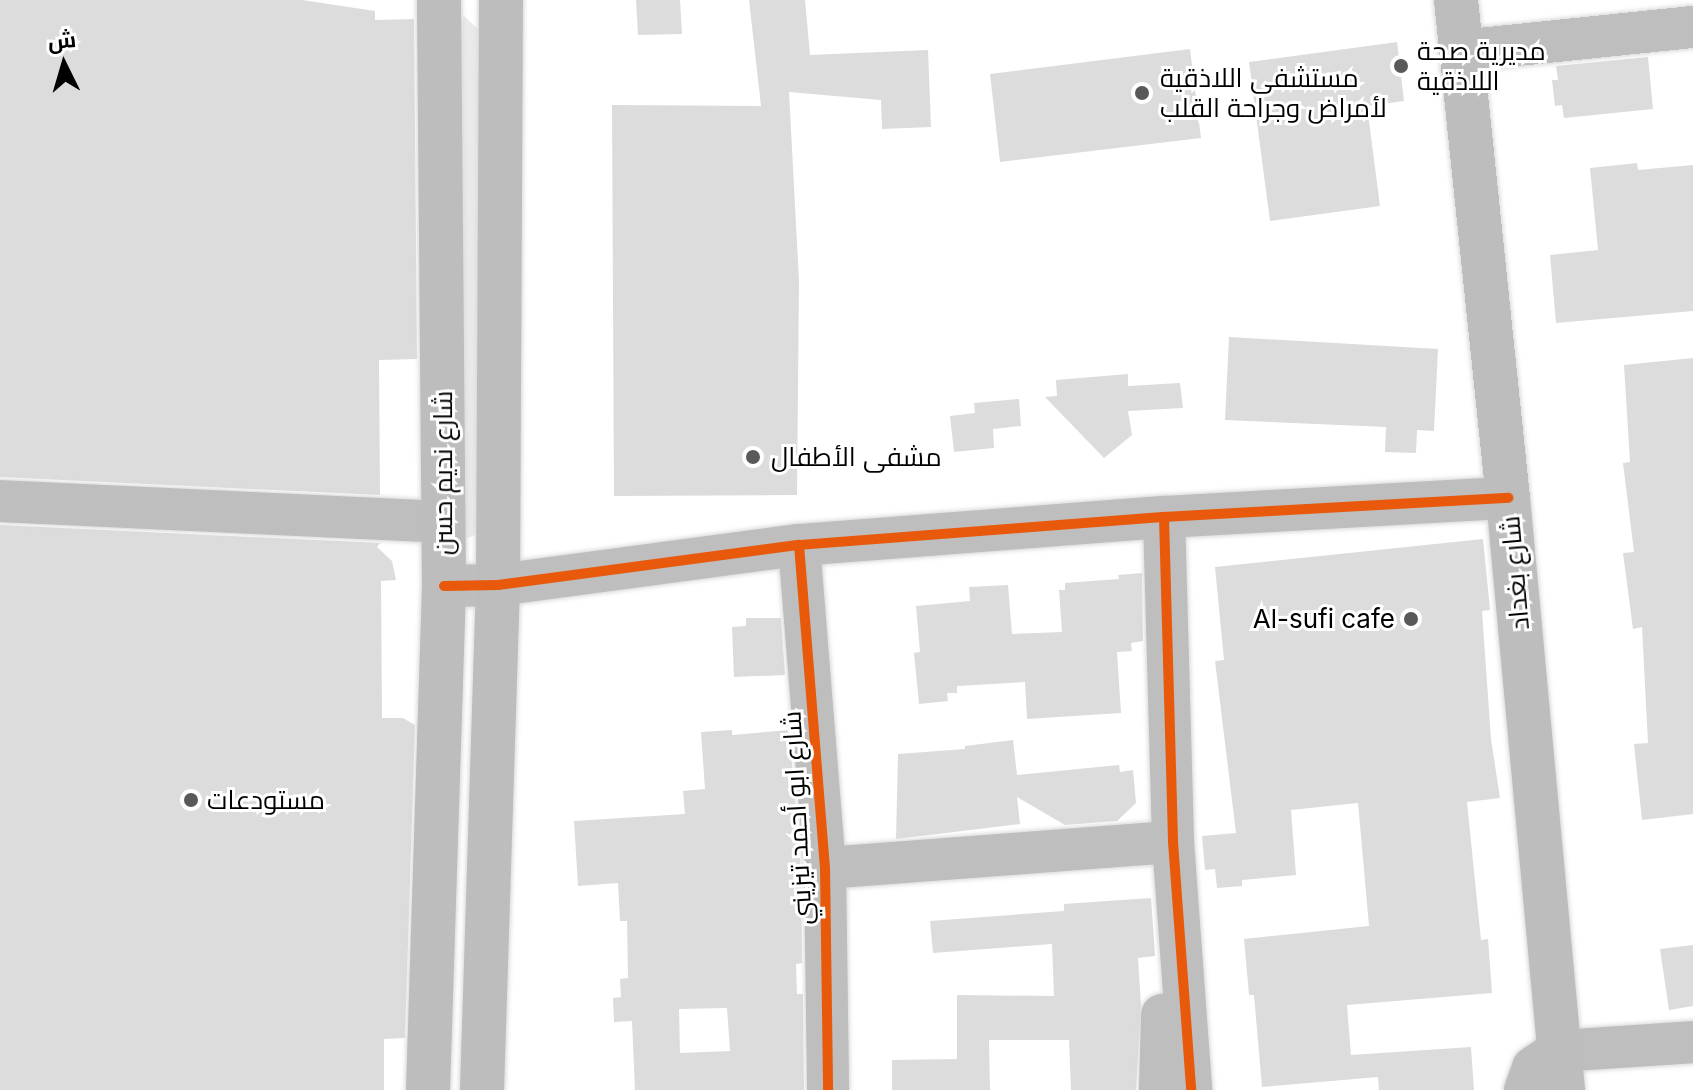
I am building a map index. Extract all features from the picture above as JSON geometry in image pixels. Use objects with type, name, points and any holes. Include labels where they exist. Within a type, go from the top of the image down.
[{"type":"main road","name":"شارع نديم حسن","points":[[428,1090],[444,586],[439,0]]},
{"type":"main road","points":[[482,1090],[498,585],[501,0]]},
{"type":"main road","name":"شارع بغداد","points":[[1456,0],[1508,498],[1561,1070]]},
{"type":"main road","points":[[1526,1090],[1534,1068],[1561,1070]]},
{"type":"street","points":[[1460,51],[1693,27]]},
{"type":"street","points":[[444,586],[498,585],[799,545],[1164,517],[1508,498]]},
{"type":"street","points":[[0,501],[443,522]]},
{"type":"street","points":[[1164,517],[1173,842],[1191,1090]]},
{"type":"street","name":"شارع ابو أحمد تيزيني","points":[[799,545],[825,868],[828,1090]]},
{"type":"street","points":[[825,868],[1173,842]]},
{"type":"street","points":[[1160,1090],[1163,979],[1173,842]]},
{"type":"street","points":[[1561,1070],[1693,1042]]},
{"type":"shaded area","points":[[464,16],[478,29],[479,533],[468,538],[458,531],[456,29]]},
{"type":"building","points":[[0,0],[302,0],[375,11],[375,20],[414,19],[417,359],[379,360],[380,495],[0,477]]},
{"type":"building","points":[[636,0],[680,0],[682,34],[638,35]]},
{"type":"building","points":[[749,0],[805,0],[810,55],[928,50],[931,127],[882,129],[881,100],[789,92],[799,281],[797,495],[614,496],[612,105],[761,106]]},
{"type":"building","points":[[1397,42],[1404,101],[1367,106],[1380,206],[1270,221],[1249,62]]},
{"type":"building","points":[[1190,49],[1201,138],[1000,162],[990,74]]},
{"type":"building","points":[[1648,57],[1653,109],[1564,118],[1562,105],[1555,106],[1552,80],[1558,80],[1556,66]]},
{"type":"building","points":[[1637,163],[1638,170],[1693,165],[1693,311],[1556,323],[1550,255],[1598,250],[1590,168]]},
{"type":"building","points":[[1229,337],[1438,349],[1434,431],[1417,430],[1416,453],[1385,452],[1386,427],[1225,420]]},
{"type":"building","points":[[1693,358],[1693,814],[1642,820],[1634,744],[1648,743],[1642,627],[1633,629],[1623,553],[1634,552],[1623,463],[1630,462],[1624,365]]},
{"type":"building","points":[[1128,374],[1128,386],[1180,383],[1183,408],[1128,411],[1132,435],[1104,458],[1045,397],[1057,396],[1056,380]]},
{"type":"building","points":[[1019,399],[1021,426],[993,429],[994,448],[954,452],[950,416],[975,413],[974,403]]},
{"type":"building","points":[[0,525],[380,543],[377,547],[392,561],[396,580],[381,581],[382,718],[403,718],[415,725],[405,1038],[384,1039],[384,1090],[0,1090]]},
{"type":"building","points":[[1483,539],[1490,610],[1482,611],[1491,739],[1500,798],[1467,802],[1481,940],[1488,939],[1492,993],[1347,1005],[1351,1055],[1471,1047],[1474,1090],[1379,1090],[1378,1077],[1262,1087],[1254,995],[1249,995],[1244,939],[1369,926],[1358,803],[1291,810],[1296,875],[1242,880],[1242,886],[1217,888],[1215,869],[1205,870],[1202,836],[1236,833],[1215,661],[1224,660],[1215,567]]},
{"type":"building","points":[[1142,573],[1143,641],[1131,643],[1132,651],[1117,652],[1121,713],[1027,719],[1025,682],[957,686],[957,693],[947,693],[948,701],[919,704],[914,653],[920,652],[916,606],[970,601],[969,587],[1008,585],[1012,634],[1062,632],[1059,590],[1065,590],[1065,583],[1119,579],[1118,575]]},
{"type":"building","points":[[746,618],[781,618],[785,675],[734,677],[732,627],[746,626]]},
{"type":"building","points":[[732,730],[732,735],[789,730],[801,869],[802,963],[796,964],[797,994],[803,994],[804,1090],[635,1090],[632,1021],[614,1022],[613,998],[621,997],[620,979],[628,978],[627,921],[620,921],[618,883],[578,886],[574,821],[685,814],[683,791],[705,789],[701,732]],"holes":[[[727,1008],[730,1051],[680,1053],[679,1009]]]},
{"type":"building","points":[[1013,740],[1017,775],[1119,765],[1120,772],[1133,770],[1136,803],[1117,821],[1065,825],[1017,797],[1020,824],[896,839],[898,754],[965,749],[965,746]]},
{"type":"building","points":[[1151,898],[1155,956],[1138,958],[1141,1005],[1136,1090],[1071,1090],[1069,1040],[989,1040],[990,1090],[892,1090],[892,1060],[957,1059],[957,995],[1054,996],[1052,944],[933,953],[930,921],[1064,911],[1064,904]]},
{"type":"building","points":[[1693,945],[1693,1006],[1669,1010],[1660,949]]},
{"type":"cycle path","points":[[444,586],[498,585],[799,545],[1164,517],[1508,498]]},
{"type":"cycle path","points":[[1164,517],[1173,842],[1191,1090]]},
{"type":"cycle path","points":[[799,545],[825,868],[828,1090]]},
{"type":"place","name":"مديرية صحة اللاذقية","points":[[1401,66]]},
{"type":"place","name":"مستشفى اللاذقية لأمراض وجراحة القلب","points":[[1142,93]]},
{"type":"place","name":"مشفى الأطفال","points":[[753,457]]},
{"type":"place","name":"Al-sufi cafe","points":[[1411,619]]},
{"type":"place","name":"مستودعات","points":[[191,800]]}]
